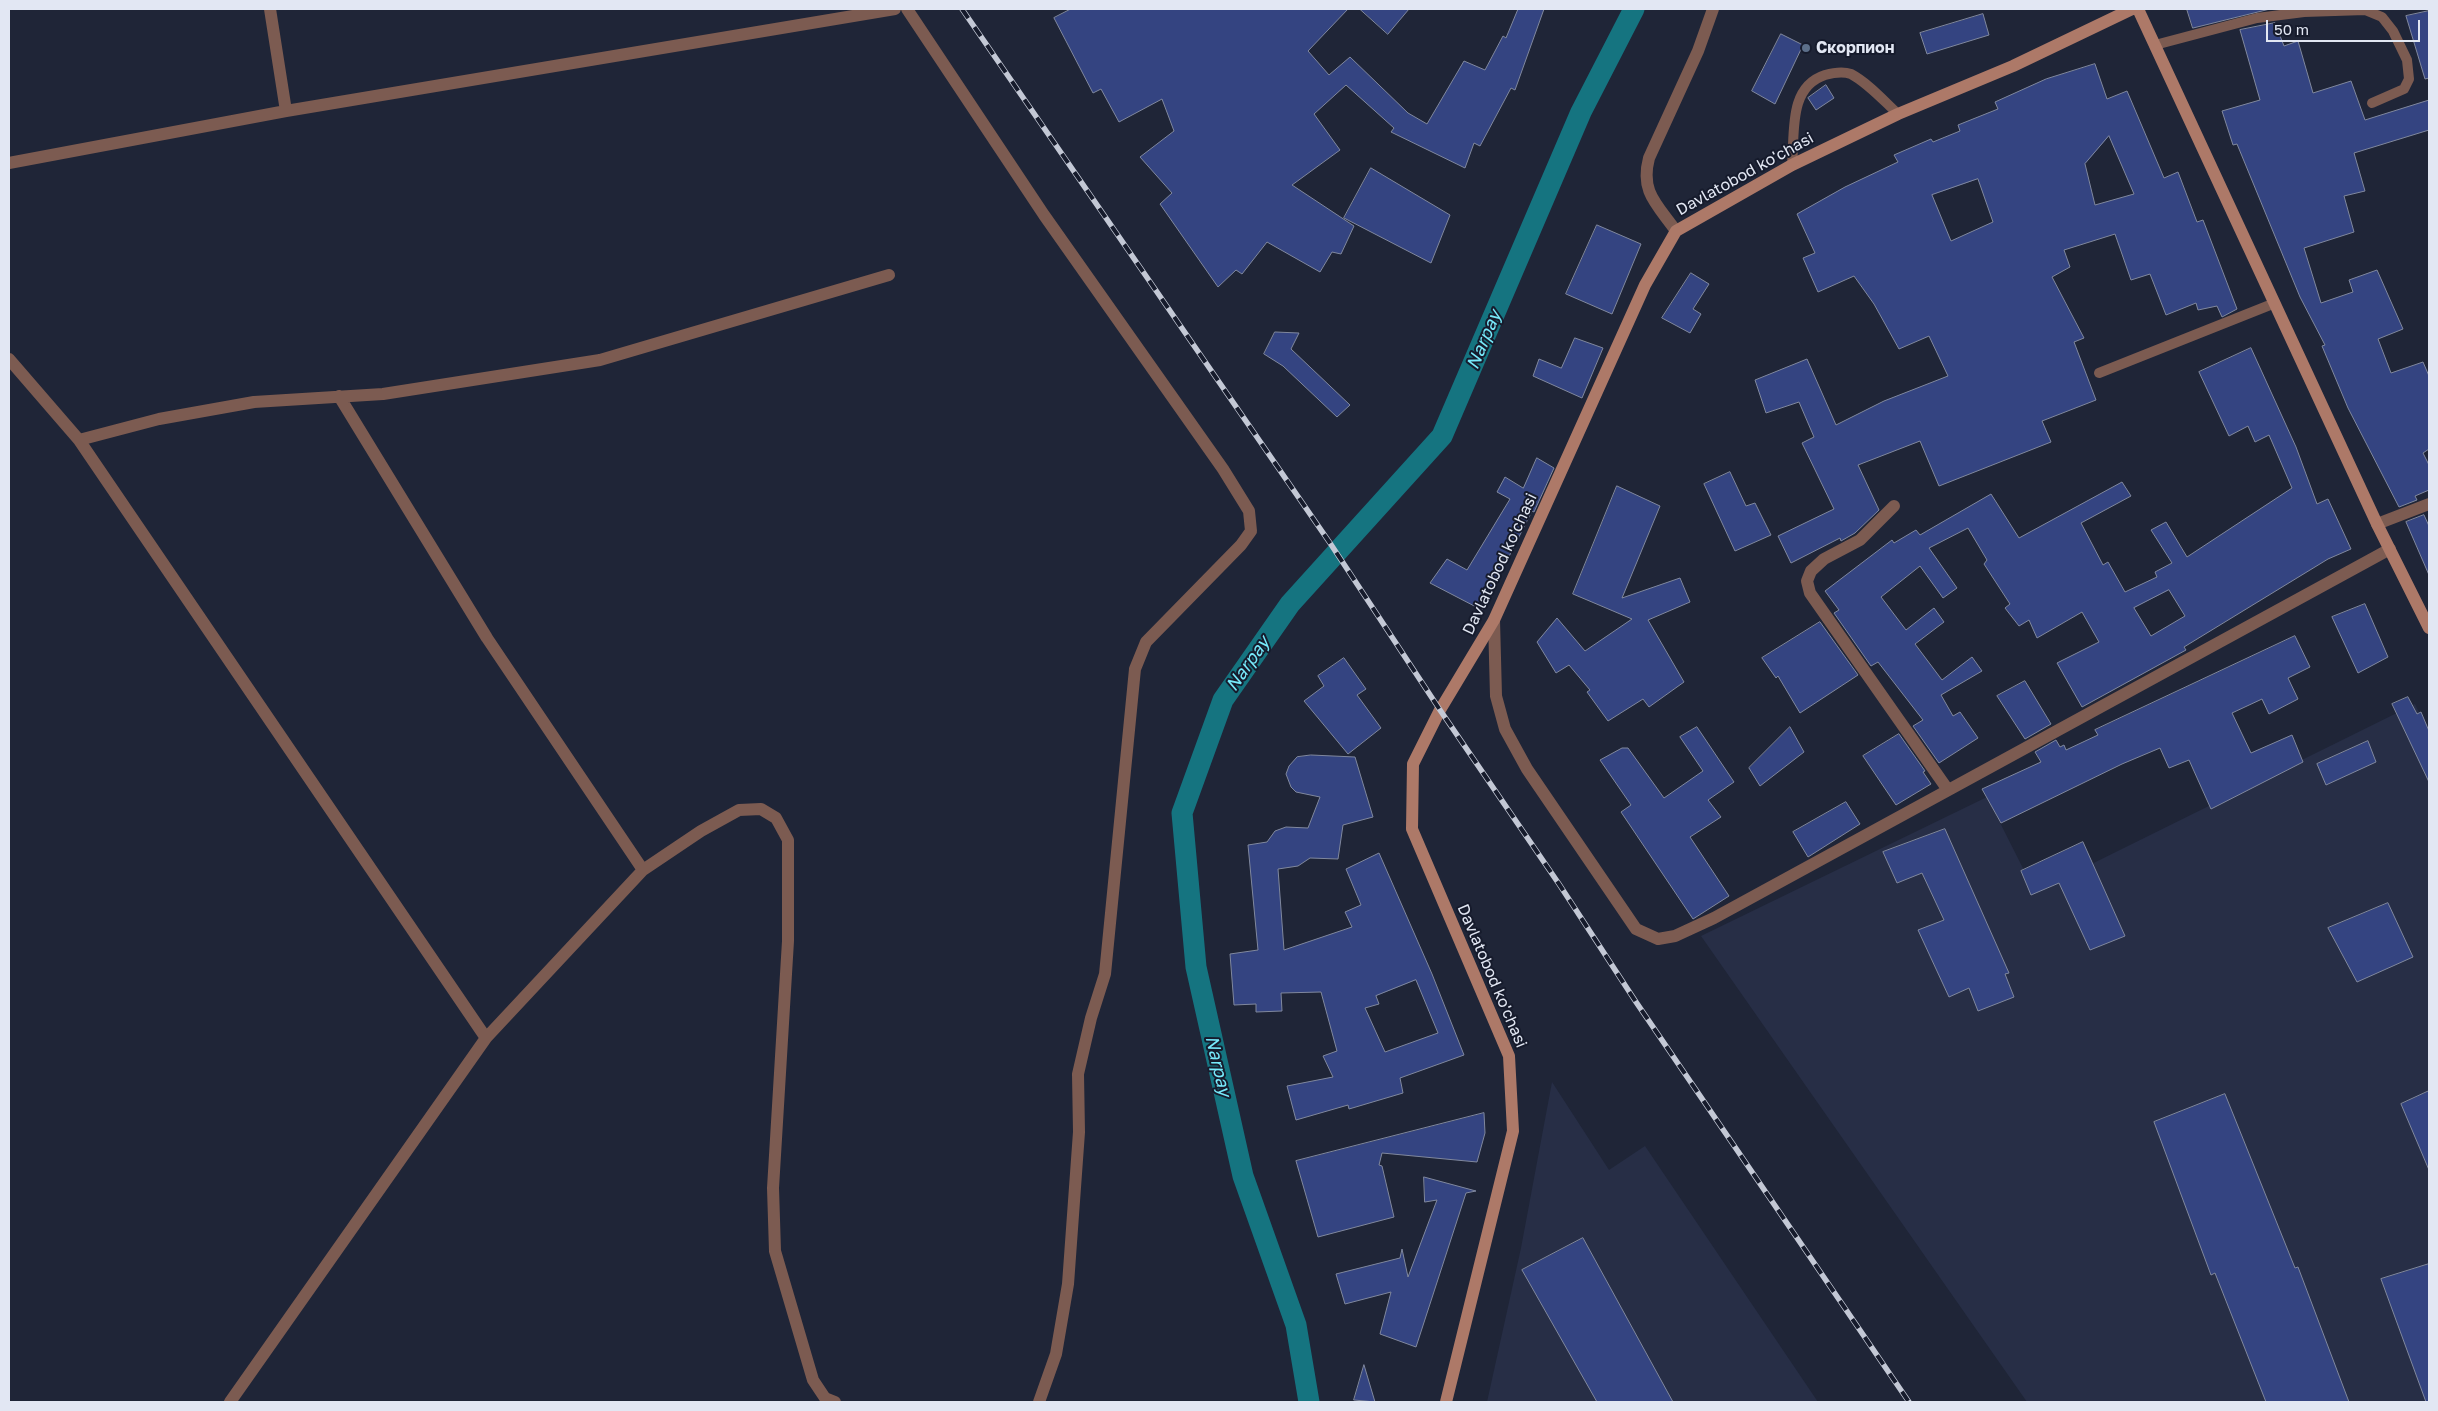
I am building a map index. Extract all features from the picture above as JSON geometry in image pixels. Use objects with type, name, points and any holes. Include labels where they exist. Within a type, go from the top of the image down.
[{"type":"street","points":[[270,9],[286,112]]},
{"type":"street","points":[[9,163],[286,112],[895,9]]},
{"type":"street","points":[[907,9],[1044,216],[1223,469],[1249,511],[1251,531],[1241,545],[1146,642],[1135,669],[1105,974],[1091,1018],[1078,1074],[1079,1132],[1068,1284],[1056,1354],[1038,1402]]},
{"type":"street","points":[[1676,230],[1647,189],[1644,175],[1649,158],[1698,51],[1713,9]]},
{"type":"street","name":"Davlatobod ko'chasi","points":[[1446,1402],[1513,1131],[1509,1056],[1412,829],[1413,764],[1440,710],[1494,620],[1645,285],[1676,230],[1792,165],[1898,114],[2013,66],[2132,9]]},
{"type":"street","points":[[2138,9],[2377,524],[2429,628]]},
{"type":"street","points":[[79,440],[159,419],[254,402],[383,394],[600,360],[890,275]]},
{"type":"street","points":[[9,359],[79,440],[486,1038]]},
{"type":"street","points":[[339,396],[487,638],[643,870]]},
{"type":"street","points":[[2377,524],[2429,504]]},
{"type":"street","points":[[1894,506],[1860,540],[1824,559],[1811,572],[1807,581],[1810,593],[1948,790]]},
{"type":"street","points":[[1494,620],[1496,696],[1505,729],[1527,769],[1636,929],[1658,939],[1676,936],[1714,918],[2390,549]]},
{"type":"street","points":[[230,1402],[486,1038],[643,870],[701,831],[739,810],[761,809],[776,818],[788,840],[788,941],[773,1188],[775,1251],[813,1380],[825,1398],[835,1402]]},
{"type":"lane","points":[[2155,45],[2257,18],[2304,12],[2365,10],[2382,17],[2393,30],[2407,60],[2409,79],[2404,89],[2372,103]]},
{"type":"lane","points":[[1792,165],[1797,104],[1803,88],[1815,78],[1832,73],[1850,74],[1898,114]]},
{"type":"lane","points":[[2099,373],[2275,303]]},
{"type":"shaded area","points":[[2415,704],[2429,733],[2429,1402],[2027,1402],[1701,936],[1987,797],[2035,892]]},
{"type":"shaded area","points":[[1552,1082],[1609,1170],[1645,1146],[1818,1402],[1487,1402],[1521,1248]]},
{"type":"building","points":[[1071,9],[1348,9],[1308,51],[1329,75],[1350,57],[1408,113],[1427,124],[1464,61],[1485,70],[1503,36],[1506,38],[1518,9],[1544,9],[1515,90],[1511,88],[1480,146],[1474,143],[1465,168],[1391,132],[1394,128],[1346,85],[1314,114],[1340,150],[1292,185],[1354,226],[1341,254],[1332,252],[1320,272],[1267,242],[1242,274],[1236,270],[1218,287],[1160,204],[1172,193],[1140,157],[1174,131],[1162,99],[1119,122],[1101,89],[1093,93],[1054,18]]},
{"type":"building","points":[[1360,9],[1409,9],[1388,34]]},
{"type":"building","points":[[2187,9],[2270,9],[2193,28]]},
{"type":"building","points":[[2429,11],[2429,78],[2425,79],[2406,16]]},
{"type":"building","points":[[1983,14],[1989,35],[1927,54],[1920,33]]},
{"type":"building","points":[[2275,23],[2284,46],[2298,41],[2313,93],[2351,81],[2365,120],[2429,100],[2429,130],[2354,153],[2365,191],[2344,196],[2354,232],[2304,248],[2321,303],[2353,292],[2349,280],[2377,270],[2403,329],[2378,339],[2391,373],[2423,362],[2429,376],[2429,449],[2423,453],[2429,465],[2429,490],[2415,496],[2417,500],[2399,507],[2348,408],[2322,346],[2325,345],[2300,297],[2237,144],[2233,145],[2222,111],[2260,100],[2240,30]]},
{"type":"building","points":[[1781,34],[1803,45],[1775,104],[1752,91]]},
{"type":"building","points":[[2095,64],[2107,99],[2127,91],[2164,178],[2178,172],[2197,222],[2203,220],[2237,309],[2222,317],[2217,306],[2198,310],[2196,303],[2166,315],[2150,274],[2131,280],[2115,234],[2064,250],[2070,267],[2052,277],[2084,338],[2074,342],[2096,400],[2042,421],[2051,442],[1939,486],[1920,441],[1858,465],[1879,510],[1855,533],[1841,541],[1840,538],[1791,563],[1778,536],[1834,509],[1802,443],[1814,437],[1799,402],[1766,413],[1755,380],[1807,359],[1836,425],[1884,401],[1948,376],[1929,336],[1899,349],[1874,304],[1854,276],[1818,292],[1803,258],[1815,253],[1797,214],[1845,187],[1898,162],[1894,155],[1931,139],[1933,142],[1960,131],[1958,125],[1998,109],[1995,102],[2046,79]],"holes":[[[2109,136],[2134,194],[2095,205],[2085,164]],[[1978,179],[1993,222],[1951,241],[1932,195]]]},
{"type":"building","points":[[1826,85],[1834,98],[1816,110],[1808,98]]},
{"type":"building","points":[[1371,168],[1450,215],[1431,263],[1344,218]]},
{"type":"building","points":[[1597,225],[1641,244],[1612,314],[1566,294]]},
{"type":"building","points":[[1691,273],[1709,284],[1693,309],[1701,314],[1690,333],[1662,318]]},
{"type":"building","points":[[1275,332],[1299,333],[1291,349],[1350,405],[1337,417],[1283,366],[1264,354]]},
{"type":"building","points":[[1575,338],[1603,348],[1582,398],[1533,376],[1539,359],[1561,368]]},
{"type":"building","points":[[2251,348],[2296,447],[2317,504],[2328,499],[2351,549],[2328,559],[2184,647],[2186,650],[2082,707],[2057,663],[2099,642],[2082,612],[2037,638],[2029,620],[2019,626],[2005,608],[2010,604],[1984,564],[1987,560],[1968,528],[1929,548],[1957,588],[1943,598],[1920,566],[1881,597],[1906,630],[1934,608],[1944,622],[1915,644],[1942,680],[1972,657],[1982,671],[1941,695],[1953,716],[1960,712],[1978,738],[1939,763],[1913,726],[1923,720],[1878,662],[1871,666],[1834,613],[1839,610],[1825,591],[1892,540],[1894,543],[1916,530],[1920,535],[1991,494],[2019,538],[2122,482],[2131,496],[2081,523],[2103,565],[2108,562],[2125,592],[2157,577],[2155,572],[2172,563],[2151,530],[2166,522],[2187,557],[2292,488],[2269,435],[2255,442],[2248,426],[2229,436],[2199,372]],"holes":[[[2169,590],[2185,616],[2151,636],[2134,608]]]},
{"type":"building","points":[[1537,458],[1554,468],[1534,512],[1532,511],[1482,610],[1430,583],[1447,559],[1467,570],[1510,499],[1497,492],[1505,477],[1523,488]]},
{"type":"building","points":[[1730,472],[1746,506],[1755,503],[1771,535],[1735,551],[1704,484]]},
{"type":"building","points":[[1617,486],[1660,506],[1622,598],[1680,578],[1690,602],[1648,620],[1684,682],[1649,707],[1643,699],[1608,721],[1587,692],[1590,690],[1569,665],[1556,673],[1537,642],[1557,618],[1585,651],[1632,619],[1573,594]]},
{"type":"building","points":[[2424,515],[2429,526],[2429,575],[2406,522]]},
{"type":"building","points":[[2365,604],[2388,657],[2358,673],[2332,617]]},
{"type":"building","points":[[1820,622],[1858,675],[1800,713],[1778,676],[1776,678],[1762,658]]},
{"type":"building","points":[[2295,636],[2310,667],[2288,678],[2298,699],[2269,714],[2262,699],[2232,713],[2251,753],[2292,735],[2303,762],[2211,809],[2189,760],[2169,768],[2160,748],[2122,764],[2001,823],[1982,789],[2041,762],[2035,752],[2056,740],[2060,747],[2064,745],[2066,750],[2098,735],[2095,730]]},
{"type":"building","points":[[1344,658],[1366,689],[1357,695],[1381,728],[1348,754],[1304,701],[1324,686],[1318,676]]},
{"type":"building","points":[[2025,681],[2051,724],[2025,739],[1997,696]]},
{"type":"building","points":[[2408,697],[2417,714],[2421,712],[2429,731],[2429,782],[2392,704]]},
{"type":"building","points":[[1697,727],[1734,782],[1708,800],[1721,817],[1690,837],[1729,896],[1693,919],[1621,812],[1631,805],[1600,760],[1622,748],[1628,748],[1664,798],[1703,771],[1680,737]]},
{"type":"building","points":[[1790,727],[1804,752],[1760,786],[1749,768]]},
{"type":"building","points":[[1899,734],[1925,771],[1923,772],[1931,784],[1896,805],[1863,756]]},
{"type":"building","points":[[2368,741],[2376,762],[2326,785],[2317,764]]},
{"type":"building","points":[[1311,755],[1355,757],[1373,817],[1343,825],[1338,859],[1310,858],[1298,866],[1278,869],[1284,950],[1352,927],[1345,912],[1361,905],[1346,869],[1379,853],[1432,974],[1464,1055],[1400,1078],[1403,1093],[1349,1109],[1348,1105],[1296,1120],[1287,1086],[1333,1077],[1323,1056],[1337,1051],[1321,992],[1281,993],[1282,1011],[1256,1012],[1256,1004],[1234,1005],[1230,954],[1258,950],[1248,845],[1267,842],[1275,831],[1286,827],[1308,828],[1320,797],[1296,792],[1291,787],[1286,774],[1289,766],[1297,757]],"holes":[[[1416,980],[1438,1033],[1385,1052],[1365,1008],[1379,1004],[1376,996]]]},
{"type":"building","points":[[1846,802],[1860,824],[1808,857],[1793,832]]},
{"type":"building","points":[[1945,829],[2009,973],[2005,974],[2014,997],[1978,1011],[1969,988],[1949,997],[1918,930],[1944,920],[1922,873],[1897,883],[1883,852]]},
{"type":"building","points":[[2083,842],[2125,936],[2090,950],[2059,883],[2031,895],[2021,871]]},
{"type":"building","points":[[2388,903],[2413,957],[2357,982],[2328,928]]},
{"type":"building","points":[[2429,1091],[2429,1170],[2401,1104]]},
{"type":"building","points":[[2225,1094],[2295,1268],[2298,1267],[2349,1402],[2266,1402],[2215,1273],[2211,1275],[2154,1122]]},
{"type":"building","points":[[1484,1113],[1485,1133],[1477,1162],[1382,1153],[1379,1165],[1382,1166],[1394,1217],[1318,1237],[1296,1161]]},
{"type":"building","points":[[1424,1177],[1476,1191],[1466,1193],[1416,1347],[1380,1334],[1391,1292],[1345,1304],[1336,1274],[1400,1258],[1402,1249],[1408,1277],[1437,1200],[1425,1202]]},
{"type":"building","points":[[1583,1238],[1673,1402],[1597,1402],[1522,1270]]},
{"type":"building","points":[[2429,1264],[2429,1402],[2426,1402],[2381,1279]]},
{"type":"building","points":[[1364,1365],[1375,1402],[1354,1400]]},
{"type":"waterway","name":"Narpay","points":[[1309,1402],[1296,1325],[1243,1176],[1196,967],[1182,813],[1223,700],[1290,604],[1442,436],[1581,112],[1634,9]]},
{"type":"railway","points":[[962,9],[1330,543],[1636,1002],[1909,1402]]},
{"type":"place","name":"Скорпион","points":[[1806,48]]}]
